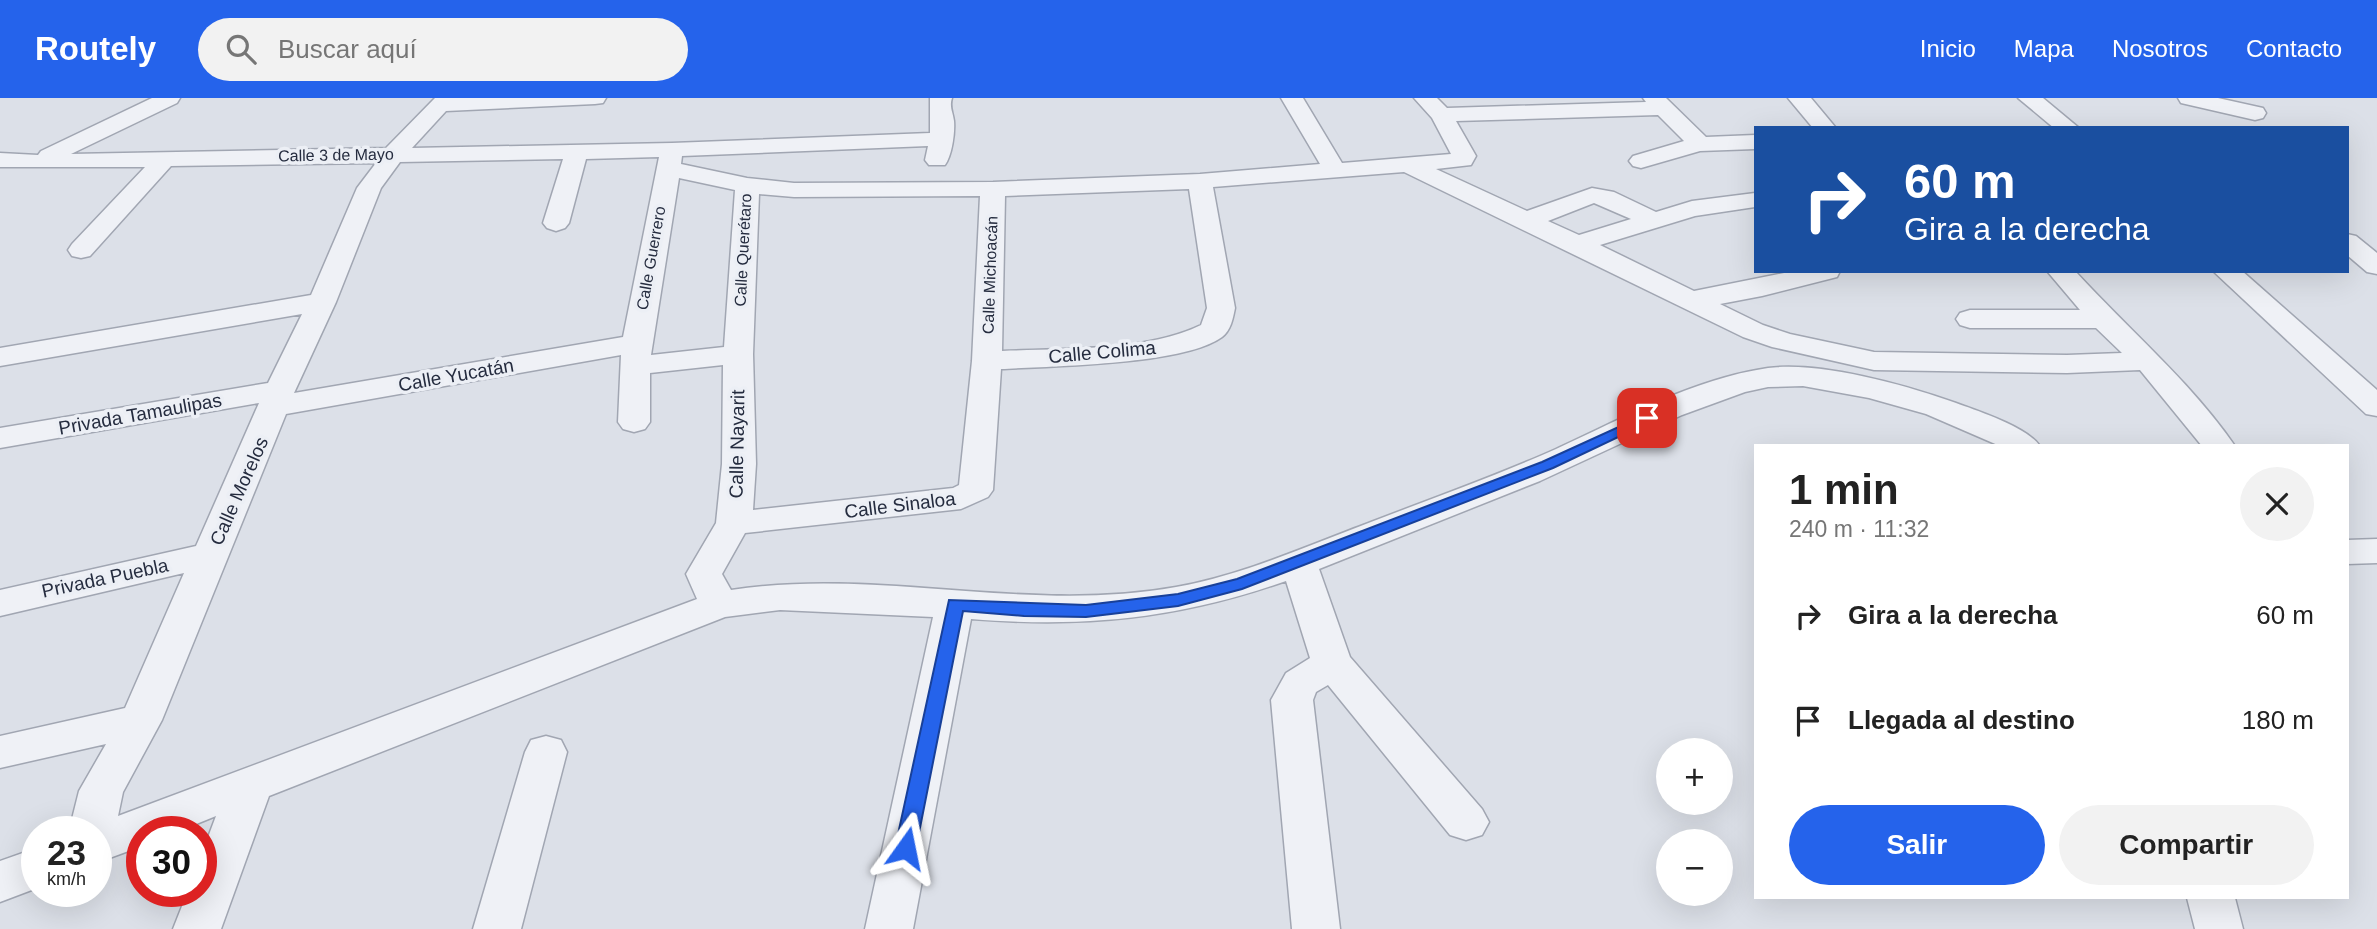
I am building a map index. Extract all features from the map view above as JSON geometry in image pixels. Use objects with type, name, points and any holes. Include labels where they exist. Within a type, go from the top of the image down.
[{"type":"street","points":[[37,162],[169,98]]},
{"type":"street","points":[[444,102],[595,98]]},
{"type":"street","points":[[940,98],[942,139],[936,165],[942,189]]},
{"type":"street","points":[[1292,98],[1335,170]]},
{"type":"street","points":[[1799,98],[1823,126]]},
{"type":"street","points":[[2029,98],[2065,126]]},
{"type":"street","points":[[2189,98],[2255,113]]},
{"type":"street","name":"Calle Morelos","points":[[95,816],[141,720],[369,188],[394,154],[444,102]]},
{"type":"street","points":[[1433,106],[1658,103],[1700,144]]},
{"type":"street","points":[[747,185],[794,190],[993,189],[1200,181],[1463,160],[1464,156],[1433,106]]},
{"type":"street","points":[[670,159],[942,139]]},
{"type":"street","points":[[1641,162],[1672,149],[1700,144],[1754,142]]},
{"type":"street","points":[[556,223],[577,151]]},
{"type":"street","name":"Calle 3 de Mayo","points":[[0,160],[37,162],[577,151],[670,159]]},
{"type":"street","points":[[81,250],[165,159]]},
{"type":"street","name":"Calle Querétaro","points":[[670,159],[747,185],[738,354]]},
{"type":"street","name":"Calle Guerrero","points":[[634,422],[636,355],[670,159]]},
{"type":"street","points":[[1407,165],[1577,244],[1753,331],[1879,377],[1983,423],[2020,444]]},
{"type":"street","name":"Calle Colima","points":[[986,361],[1162,347],[1191,341],[1213,329],[1221,308],[1200,181]]},
{"type":"street","name":"Calle Michoacán","points":[[986,361],[993,189]]},
{"type":"street","points":[[1526,220],[1592,195],[1605,197],[1653,220]]},
{"type":"street","points":[[1577,244],[1692,209],[1754,200]]},
{"type":"street","points":[[2359,255],[2377,230]]},
{"type":"street","points":[[1691,300],[1762,288],[1819,273]]},
{"type":"street","points":[[2062,273],[2103,319],[2148,361],[2217,444]]},
{"type":"street","points":[[2228,273],[2377,407]]},
{"type":"street","points":[[0,356],[322,302]]},
{"type":"street","points":[[1970,319],[2103,319]]},
{"type":"street","name":"Calle Yucatán","points":[[278,398],[636,355],[738,354]]},
{"type":"street","name":"Calle Nayarit","points":[[713,593],[707,565],[734,523],[739,464],[738,354]]},
{"type":"street","name":"Calle Sinaloa","points":[[734,523],[961,498],[973,494],[977,487],[986,361]]},
{"type":"street","points":[[112,838],[251,784],[713,593],[1086,611],[1178,600],[1242,584],[1299,564],[1547,465],[1647,418],[1722,390],[1761,379],[1796,376],[1879,377],[2148,361]]},
{"type":"street","name":"Privada Tamaulipas","points":[[0,438],[278,398]]},
{"type":"street","points":[[2349,552],[2377,551]]},
{"type":"street","name":"Privada Puebla","points":[[0,603],[211,555]]},
{"type":"street","points":[[1299,564],[1332,663],[1466,822]]},
{"type":"street","points":[[889,929],[955,604]]},
{"type":"street","points":[[1315,929],[1292,700],[1300,683],[1332,663]]},
{"type":"street","points":[[0,752],[141,720]]},
{"type":"street","points":[[497,929],[546,752]]},
{"type":"street","points":[[197,929],[251,784]]},
{"type":"street","points":[[0,882],[21,873]]},
{"type":"street","points":[[2211,899],[2220,929]]},
{"type":"route","points":[[906,848],[955,604],[1024,610],[1086,611],[1178,600],[1242,584],[1547,465],[1647,418]]}]
